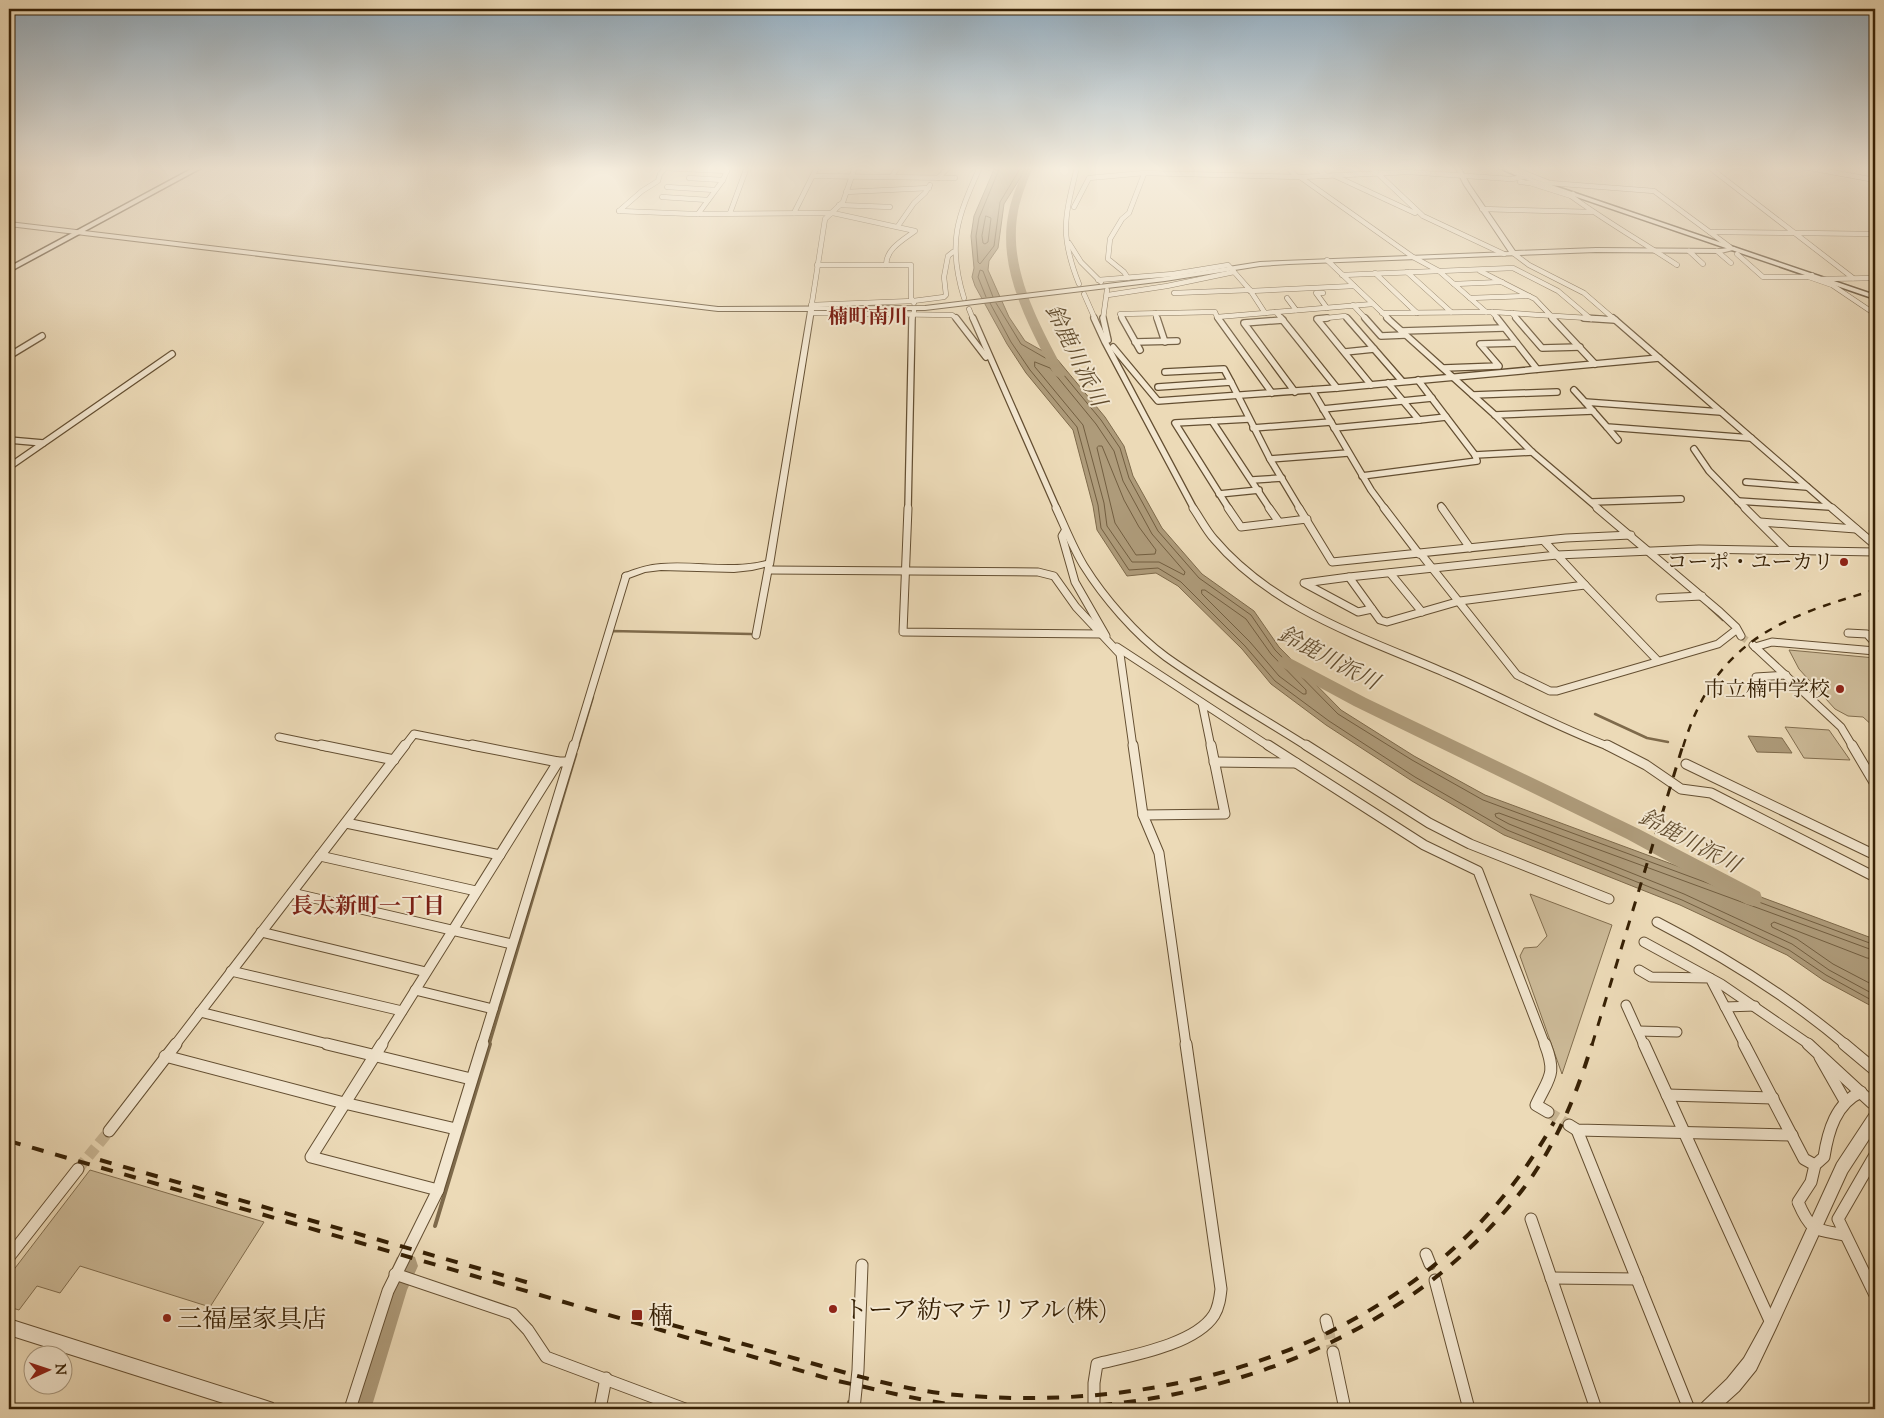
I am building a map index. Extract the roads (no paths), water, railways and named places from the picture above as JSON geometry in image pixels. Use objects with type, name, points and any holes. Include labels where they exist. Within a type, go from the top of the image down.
[{"type":"main road","points":[[9,270],[77,233]]},
{"type":"main road","points":[[1684,233],[1875,297]]},
{"type":"street","points":[[89,233],[701,308],[924,308],[963,301],[1085,292],[1232,270]]},
{"type":"street","points":[[756,635],[769,566],[822,233]]},
{"type":"street","points":[[886,265],[886,257],[889,252],[911,233]]},
{"type":"street","points":[[956,233],[953,252],[963,301]]},
{"type":"street","points":[[1066,233],[1071,266],[1079,284]]},
{"type":"street","points":[[1113,233],[1110,239],[1108,259],[1124,272],[1128,278]]},
{"type":"street","points":[[1379,233],[1413,257],[1439,271],[1489,312],[1536,369]]},
{"type":"street","points":[[1460,233],[1504,254]]},
{"type":"street","points":[[1499,233],[1513,253],[1529,265],[1580,290],[1875,545]]},
{"type":"street","points":[[1626,233],[1677,265]]},
{"type":"street","points":[[1712,233],[1763,276],[1810,276],[1832,285],[1875,314]]},
{"type":"street","points":[[1761,233],[1875,234]]},
{"type":"street","points":[[1797,234],[1853,278]]},
{"type":"street","points":[[1066,238],[1081,262],[1101,281],[1173,274],[1228,265],[1250,291],[1265,313]]},
{"type":"street","points":[[1659,358],[1295,392],[1158,401],[1107,342],[1103,309],[1107,292],[1167,286],[1260,264],[1596,250],[1734,250]]},
{"type":"street","points":[[1689,251],[1703,264]]},
{"type":"street","points":[[1717,251],[1731,263]]},
{"type":"street","points":[[811,309],[914,308],[941,298],[946,295],[944,277],[948,256],[953,252]]},
{"type":"street","points":[[1312,390],[1362,476],[1420,554],[1460,601],[1517,675],[1550,691],[1557,691],[1718,644],[1739,633],[1736,627],[1702,596],[1532,452],[1444,368],[1382,314],[1327,260]]},
{"type":"street","points":[[817,265],[911,265],[911,298],[914,308],[912,320],[907,570],[903,632],[1102,634]]},
{"type":"street","points":[[1342,275],[1513,268],[1558,291],[1591,318]]},
{"type":"street","points":[[1478,270],[1531,296],[1595,364]]},
{"type":"street","points":[[1407,272],[1452,312]]},
{"type":"street","points":[[1375,273],[1417,313]]},
{"type":"street","points":[[1822,278],[1875,278]]},
{"type":"street","points":[[1454,284],[1504,282]]},
{"type":"street","points":[[1174,293],[1354,286]]},
{"type":"street","points":[[1085,292],[1107,342],[1189,502],[1213,538],[1235,561],[1258,580],[1291,603],[1336,627],[1449,674],[1575,734],[1614,748],[1646,765],[1681,789],[1711,793],[1875,877]]},
{"type":"street","points":[[1323,293],[1316,294],[1326,308]]},
{"type":"street","points":[[1470,298],[1531,296]]},
{"type":"street","points":[[1287,298],[1296,310]]},
{"type":"street","points":[[1217,317],[1373,304]]},
{"type":"street","points":[[1353,305],[1381,336],[1403,333],[1504,328]]},
{"type":"street","points":[[811,309],[914,308],[955,316],[991,362]]},
{"type":"street","points":[[969,309],[1065,531],[1090,576],[1112,606],[1165,656],[1429,823],[1470,844],[1609,900]]},
{"type":"street","points":[[1140,350],[1120,314],[1215,312],[1272,393]]},
{"type":"street","points":[[1276,312],[1337,388]]},
{"type":"street","points":[[1382,314],[1489,312],[1615,320]]},
{"type":"street","points":[[1156,313],[1165,342]]},
{"type":"street","points":[[1512,313],[1542,348],[1580,347]]},
{"type":"street","points":[[1371,384],[1317,319],[1345,316],[1402,381]]},
{"type":"street","points":[[1282,320],[1244,323],[1295,392]]},
{"type":"street","points":[[9,356],[42,336]]},
{"type":"street","points":[[1135,342],[1178,341]]},
{"type":"street","points":[[1444,368],[1499,366],[1480,344],[1516,343]]},
{"type":"street","points":[[1345,352],[1374,349]]},
{"type":"street","points":[[9,467],[172,354]]},
{"type":"street","points":[[1165,372],[1224,369],[1270,459],[1332,562],[1544,541],[1631,535]]},
{"type":"street","points":[[1362,476],[1477,461],[1418,380]]},
{"type":"street","points":[[1158,387],[1231,382]]},
{"type":"street","points":[[1388,383],[1419,420]]},
{"type":"street","points":[[1574,390],[1618,440]]},
{"type":"street","points":[[1473,395],[1556,392]]},
{"type":"street","points":[[1323,409],[1432,398]]},
{"type":"street","points":[[1584,402],[1721,412]]},
{"type":"street","points":[[1494,414],[1593,411]]},
{"type":"street","points":[[1253,428],[1333,425],[1446,417]]},
{"type":"street","points":[[1249,419],[1175,423],[1241,527],[1307,519]]},
{"type":"street","points":[[1212,421],[1279,522]]},
{"type":"street","points":[[1607,427],[1750,438]]},
{"type":"street","points":[[9,440],[43,444]]},
{"type":"street","points":[[1694,449],[1709,471],[1786,549]]},
{"type":"street","points":[[1474,455],[1532,452]]},
{"type":"street","points":[[1270,459],[1348,453]]},
{"type":"street","points":[[1252,480],[1282,478]]},
{"type":"street","points":[[1746,482],[1806,487]]},
{"type":"street","points":[[1219,494],[1259,490]]},
{"type":"street","points":[[1592,502],[1681,499]]},
{"type":"street","points":[[1738,501],[1830,507]]},
{"type":"street","points":[[1441,506],[1470,548]]},
{"type":"street","points":[[1760,522],[1856,529]]},
{"type":"street","points":[[1065,531],[1062,536],[1075,582],[1110,643],[1130,654],[1145,667],[1424,845],[1478,871],[1552,1062],[1552,1071],[1536,1105],[1548,1112]]},
{"type":"street","points":[[1544,541],[1658,661]]},
{"type":"street","points":[[1372,609],[1358,612],[1304,583],[1556,555],[1640,550],[1786,549],[1875,552]]},
{"type":"street","points":[[350,1409],[401,1275],[438,1190],[626,576],[634,571],[659,566],[746,568],[769,566],[1038,572],[1054,576],[1076,607],[1120,654],[1143,815],[1159,853],[1215,1239],[1221,1294],[1217,1310],[1202,1328],[1152,1349],[1097,1364],[1094,1383],[1094,1409]]},
{"type":"street","points":[[1390,573],[1422,612]]},
{"type":"street","points":[[1349,577],[1380,620],[1387,622],[1460,601],[1585,585]]},
{"type":"street","points":[[1660,598],[1702,596]]},
{"type":"street","points":[[1848,633],[1867,634],[1875,643]]},
{"type":"street","points":[[1875,651],[1772,642],[1754,646],[1841,727],[1875,784]]},
{"type":"street","points":[[1756,677],[1786,675]]},
{"type":"street","points":[[1143,815],[1224,815],[1225,811],[1202,703]]},
{"type":"street","points":[[108,1131],[414,734],[558,762],[568,762]]},
{"type":"street","points":[[279,737],[394,760]]},
{"type":"street","points":[[438,1190],[311,1157],[558,762]]},
{"type":"street","points":[[1214,762],[1296,763]]},
{"type":"street","points":[[1686,764],[1875,855]]},
{"type":"street","points":[[1865,766],[1875,771]]},
{"type":"street","points":[[346,823],[500,855]]},
{"type":"street","points":[[320,856],[476,891]]},
{"type":"street","points":[[292,893],[512,944]]},
{"type":"street","points":[[1657,922],[1722,956],[1766,984],[1809,1014],[1875,1070]]},
{"type":"street","points":[[261,932],[426,972]]},
{"type":"street","points":[[1644,942],[1710,978],[1755,1006],[1816,1050],[1872,1104]]},
{"type":"street","points":[[1638,970],[1651,977],[1710,978]]},
{"type":"street","points":[[231,971],[402,1011]]},
{"type":"street","points":[[1710,978],[1804,1159],[1815,1165]]},
{"type":"street","points":[[415,990],[493,1009]]},
{"type":"street","points":[[1626,1005],[1771,1322]]},
{"type":"street","points":[[1725,1007],[1755,1006]]},
{"type":"street","points":[[200,1012],[471,1079]]},
{"type":"street","points":[[1638,1032],[1677,1032]]},
{"type":"street","points":[[1816,1050],[1845,1101]]},
{"type":"street","points":[[165,1056],[344,1103],[456,1129]]},
{"type":"street","points":[[1845,1235],[1814,1229],[1802,1213],[1798,1202],[1812,1183],[1815,1175],[1815,1165],[1824,1157],[1827,1135],[1845,1101],[1850,1096],[1861,1092]]},
{"type":"street","points":[[1667,1095],[1773,1098]]},
{"type":"street","points":[[1708,1409],[1733,1385],[1750,1364],[1842,1168],[1875,1118]]},
{"type":"street","points":[[1688,1409],[1637,1279],[1573,1127],[1792,1135]]},
{"type":"street","points":[[1875,1155],[1838,1219],[1875,1295]]},
{"type":"street","points":[[9,1257],[78,1169]]},
{"type":"street","points":[[1531,1219],[1596,1409]]},
{"type":"street","points":[[854,1409],[858,1370],[862,1265]]},
{"type":"street","points":[[401,1275],[513,1314],[528,1330],[546,1357],[685,1409]]},
{"type":"street","points":[[1551,1278],[1637,1279]]},
{"type":"street","points":[[1435,1280],[1469,1409]]},
{"type":"street","points":[[9,1327],[266,1409]]},
{"type":"street","points":[[1333,1352],[1345,1409]]},
{"type":"street","points":[[600,1409],[606,1378]]},
{"type":"water","points":[[971,233],[1000,233],[998,248],[989,261],[988,270],[1009,317],[1025,341],[1057,359],[1105,417],[1124,446],[1133,476],[1162,528],[1202,574],[1254,611],[1279,647],[1341,710],[1414,756],[1485,795],[1869,937],[1875,941],[1875,1008],[1823,980],[1787,955],[1680,905],[1504,835],[1412,781],[1326,725],[1271,684],[1242,649],[1178,586],[1156,573],[1127,576],[1097,530],[1093,506],[1073,430],[1026,373],[1007,344],[975,286],[972,277],[974,268]]},
{"type":"water","points":[[1748,736],[1782,738],[1792,753],[1757,752]]},
{"type":"waterway","name":"鈴鹿川派川","points":[[1011,233],[1013,260],[1017,280],[1032,319],[1060,375]]},
{"type":"waterway","points":[[1709,607],[1723,620]]},
{"type":"waterway","points":[[612,634],[612,631],[751,634]]},
{"type":"waterway","name":"鈴鹿川派川","points":[[1286,662],[1360,702],[1633,834],[1753,898]]},
{"type":"waterway","points":[[578,747],[593,697]]},
{"type":"waterway","points":[[1595,714],[1647,738],[1668,742]]},
{"type":"waterway","points":[[577,749],[578,745]]},
{"type":"waterway","points":[[489,1045],[576,754]]},
{"type":"waterway","points":[[435,1226],[490,1044]]},
{"type":"waterway","points":[[358,1409],[396,1286],[406,1266]]},
{"type":"waterway","points":[[848,1409],[849,1402]]},
{"type":"tunnel","points":[[1741,636],[1753,645]]},
{"type":"tunnel","points":[[1548,1112],[1569,1125]]},
{"type":"tunnel","points":[[78,1169],[109,1131]]},
{"type":"tunnel","points":[[1328,1328],[1333,1352]]},
{"type":"railway","points":[[1683,747],[1696,711],[1713,682],[1732,659],[1755,640],[1780,624],[1840,600],[1875,590]]},
{"type":"railway","points":[[1592,1045],[1683,745]]},
{"type":"railway","points":[[9,1141],[833,1380],[948,1404],[987,1408],[1062,1408],[1137,1401],[1211,1386],[1283,1363],[1351,1332],[1415,1293],[1472,1245],[1523,1189],[1535,1173],[1564,1120],[1592,1044]]},
{"type":"railway","points":[[672,1325],[871,1380],[947,1394],[1036,1398],[1124,1392],[1211,1375],[1294,1348],[1371,1309],[1442,1259],[1503,1197],[1554,1122]]},
{"type":"railway","points":[[100,1160],[533,1284]]},
{"type":"place","name":"コーポ・ユーカリ","points":[[1844,562]]},
{"type":"place","name":"市立楠中学校","points":[[1840,689]]},
{"type":"place","name":"トーア紡マテリアル(株)","points":[[833,1309]]},
{"type":"place","name":"楠","points":[[637,1315]]},
{"type":"place","name":"三福屋家具店","points":[[167,1318]]},
{"type":"district","name":"楠町南川","points":[[868,316]]},
{"type":"district","name":"長太新町一丁目","points":[[368,905]]}]
